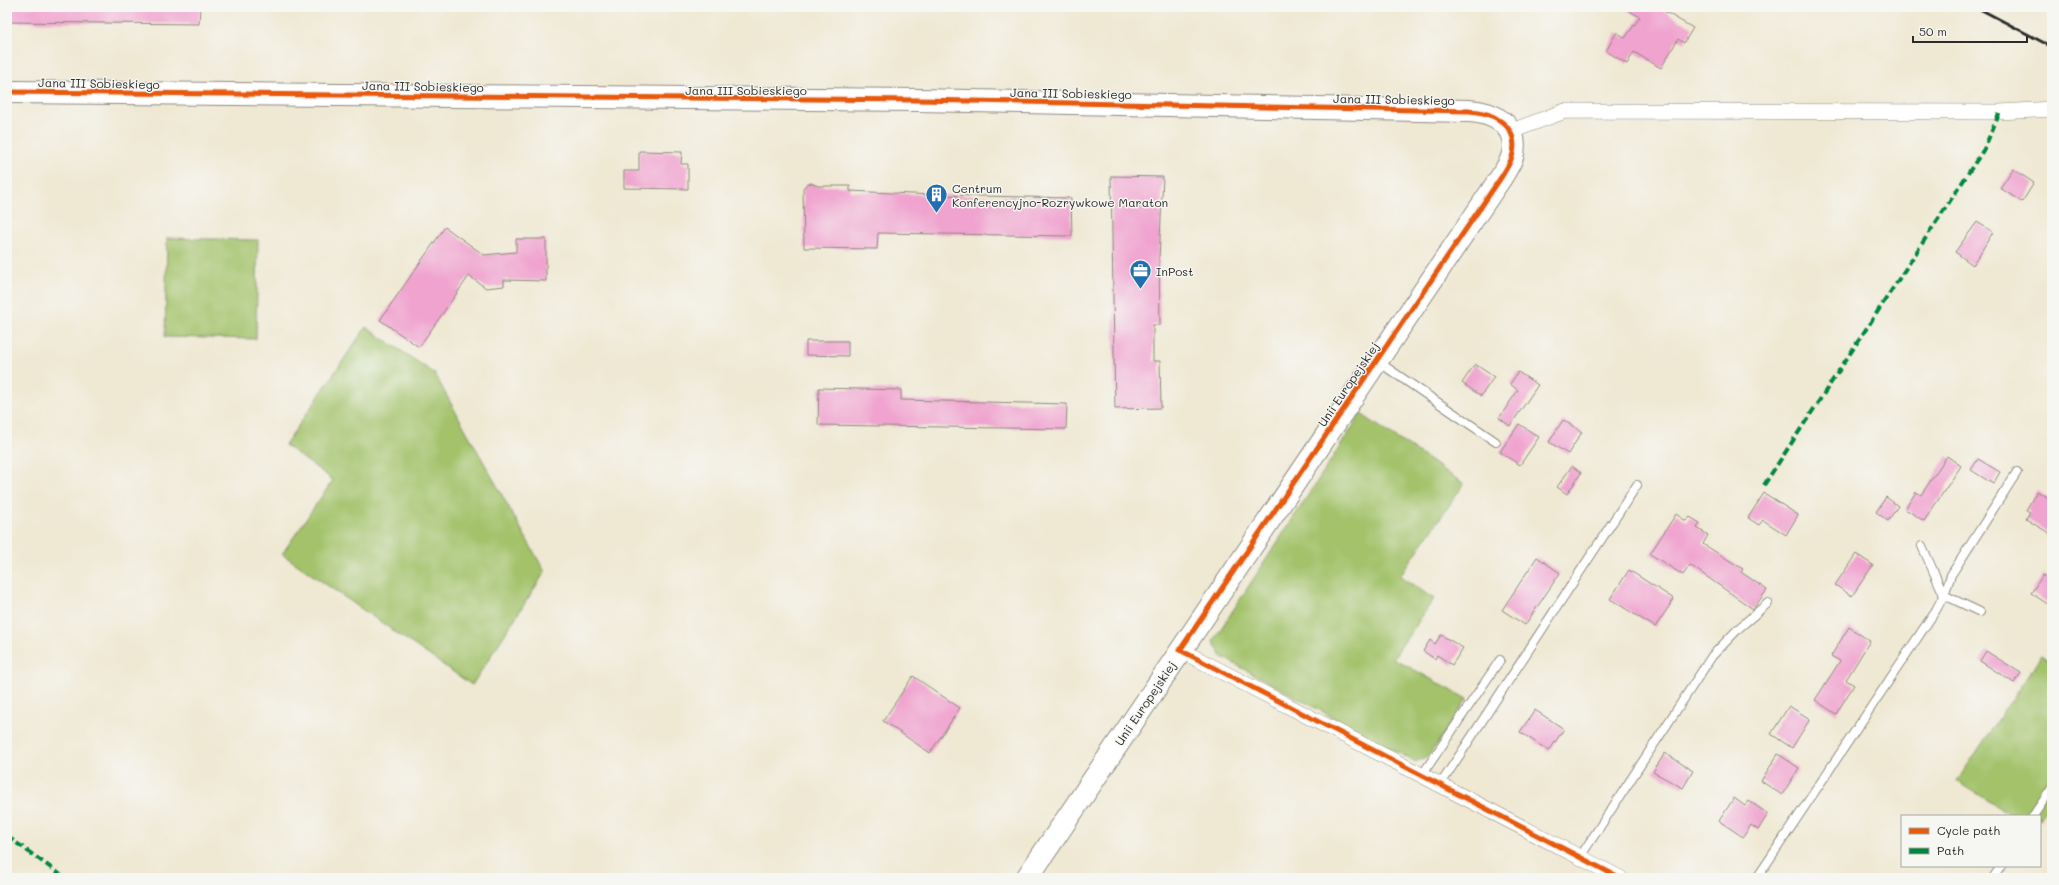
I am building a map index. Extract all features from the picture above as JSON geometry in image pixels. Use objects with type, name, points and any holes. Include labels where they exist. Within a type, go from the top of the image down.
[{"type":"main road","name":"Jana III Sobieskiego","points":[[7,92],[917,100],[1461,110],[1492,114],[1507,128]]},
{"type":"main road","name":"Unii Europejskiej","points":[[1027,878],[1376,360],[1502,176],[1513,154],[1514,145],[1507,128]]},
{"type":"street","points":[[1507,128],[1565,111],[2000,112],[2052,109]]},
{"type":"street","points":[[1180,650],[1620,878]]},
{"type":"lane","points":[[1376,360],[1496,442]]},
{"type":"lane","points":[[1757,878],[1936,610],[1951,575],[2017,472]]},
{"type":"lane","points":[[1440,785],[1637,485]]},
{"type":"lane","points":[[1922,546],[1944,594],[1980,612]]},
{"type":"lane","points":[[1580,857],[1712,656],[1739,628],[1768,603]]},
{"type":"lane","points":[[1422,775],[1500,660]]},
{"type":"lane","points":[[2034,815],[2052,788]]},
{"type":"lane","points":[[1993,878],[2000,867]]},
{"type":"green space","points":[[167,238],[258,240],[256,339],[165,337]]},
{"type":"green space","points":[[366,327],[434,373],[545,572],[472,685],[282,554],[333,480],[285,445]]},
{"type":"green space","points":[[1361,414],[1464,484],[1400,576],[1434,599],[1393,658],[1467,699],[1429,756],[1415,762],[1222,657],[1213,641]]},
{"type":"green space","points":[[2041,656],[2052,664],[2052,802],[2041,818],[2041,815],[2011,815],[1957,781]]},
{"type":"building","points":[[7,7],[200,7],[199,24],[7,22]]},
{"type":"building","points":[[1622,7],[1657,7],[1693,28],[1684,43],[1678,39],[1661,68],[1634,52],[1627,64],[1606,51],[1617,32],[1625,38],[1640,17]]},
{"type":"building","points":[[639,151],[682,152],[681,164],[688,164],[688,189],[624,188],[624,171],[639,171]]},
{"type":"building","points":[[2013,169],[2034,183],[2022,202],[2000,188]]},
{"type":"building","points":[[1111,176],[1163,177],[1159,259],[1160,325],[1153,325],[1153,361],[1160,361],[1161,408],[1115,409]]},
{"type":"building","name":"Centrum Konferencyjno-Rozrywkowe Maraton","points":[[811,183],[818,186],[850,186],[850,191],[933,195],[1071,198],[1072,236],[878,233],[877,249],[804,248],[803,188],[807,184]]},
{"type":"building","points":[[1977,222],[1993,232],[1973,265],[1955,252]]},
{"type":"building","points":[[445,227],[484,255],[516,252],[516,239],[546,239],[546,281],[504,280],[504,286],[486,288],[469,276],[419,347],[380,320]]},
{"type":"building","points":[[806,341],[848,341],[848,356],[806,355]]},
{"type":"building","points":[[1475,364],[1494,377],[1481,396],[1462,383]]},
{"type":"building","points":[[1518,372],[1538,385],[1510,426],[1499,418],[1518,390],[1510,384]]},
{"type":"building","points":[[819,388],[901,390],[901,400],[1067,404],[1066,429],[818,425]]},
{"type":"building","points":[[1563,420],[1582,432],[1568,454],[1549,442]]},
{"type":"building","points":[[1519,424],[1539,437],[1520,465],[1500,452]]},
{"type":"building","points":[[1947,456],[1961,466],[1924,521],[1905,509],[1916,492],[1921,495]]},
{"type":"building","points":[[1978,459],[2000,472],[1993,484],[1971,470]]},
{"type":"building","points":[[1572,466],[1581,473],[1567,494],[1557,487]]},
{"type":"building","points":[[2037,491],[2052,500],[2052,535],[2026,519],[2030,512],[2026,510]]},
{"type":"building","points":[[1764,493],[1798,515],[1786,535],[1763,520],[1759,525],[1748,518]]},
{"type":"building","points":[[1886,497],[1898,506],[1888,521],[1876,512]]},
{"type":"building","points":[[1676,514],[1686,521],[1690,517],[1700,523],[1697,528],[1708,535],[1703,544],[1743,569],[1741,572],[1767,590],[1753,609],[1690,565],[1683,575],[1650,554]]},
{"type":"building","points":[[1856,554],[1873,565],[1852,596],[1835,585]]},
{"type":"building","points":[[1537,557],[1560,573],[1525,625],[1502,610]]},
{"type":"building","points":[[1629,570],[1674,599],[1655,627],[1610,599]]},
{"type":"building","points":[[2043,575],[2052,581],[2052,607],[2031,593]]},
{"type":"building","points":[[1849,627],[1870,641],[1846,680],[1854,685],[1836,714],[1815,700],[1840,661],[1831,656]]},
{"type":"building","points":[[1441,635],[1463,648],[1452,665],[1437,655],[1435,659],[1423,651],[1430,640],[1435,644]]},
{"type":"building","points":[[1986,651],[2021,673],[2014,683],[1980,661]]},
{"type":"building","points":[[913,676],[960,708],[930,753],[883,721]]},
{"type":"building","points":[[1789,706],[1810,719],[1792,748],[1771,734]]},
{"type":"building","points":[[1535,710],[1564,729],[1549,751],[1520,732]]},
{"type":"building","points":[[1665,753],[1693,771],[1683,788],[1653,772]]},
{"type":"building","points":[[1778,754],[1799,768],[1782,795],[1761,781]]},
{"type":"building","points":[[1734,798],[1745,806],[1749,801],[1768,814],[1758,830],[1751,825],[1743,837],[1719,821]]},
{"type":"railway","points":[[1976,7],[2052,47]]},
{"type":"marked path","points":[[1764,485],[1984,149],[2000,112]]},
{"type":"marked path","points":[[7,836],[65,878]]},
{"type":"cycle path","points":[[7,92],[917,100],[1469,111],[1495,117],[1508,128],[1514,143],[1513,153],[1507,168],[1180,650],[1620,878]]},
{"type":"place","name":"Centrum Konferencyjno-Rozrywkowe Maraton","points":[[937,214]]},
{"type":"place","name":"InPost","points":[[1141,290]]}]
